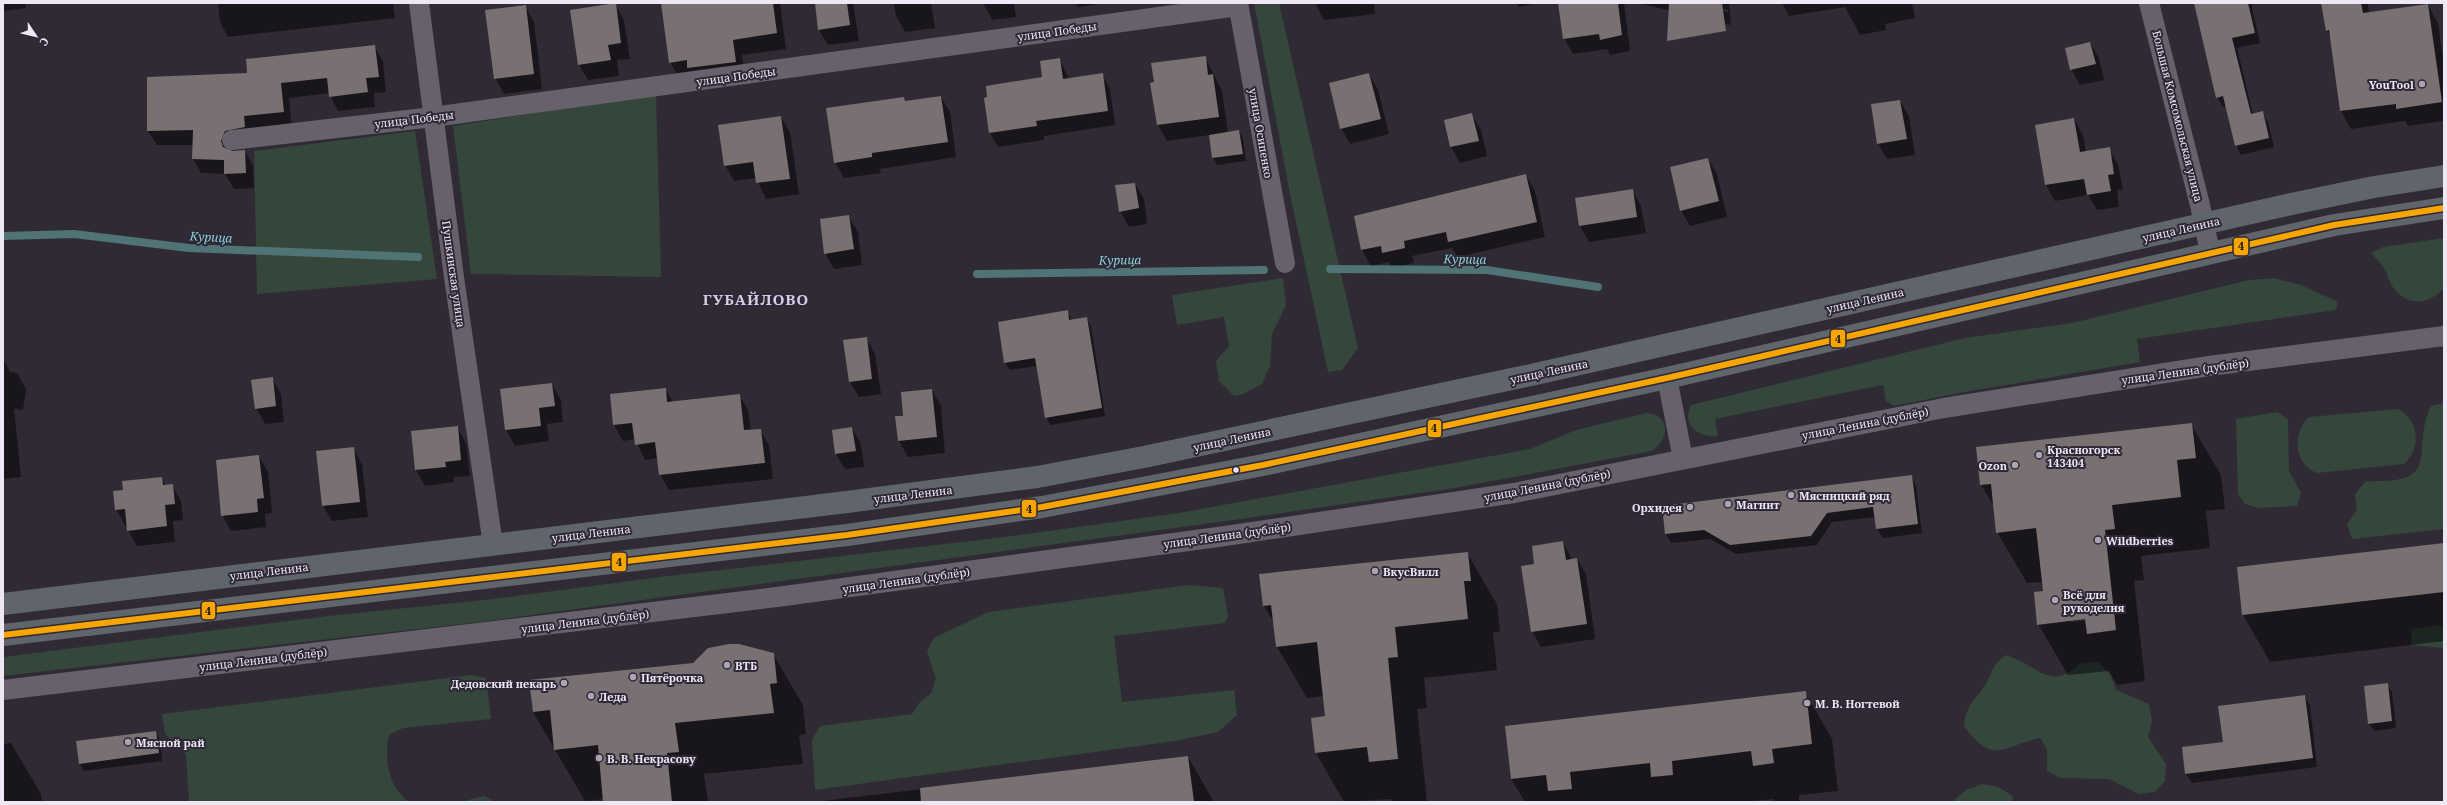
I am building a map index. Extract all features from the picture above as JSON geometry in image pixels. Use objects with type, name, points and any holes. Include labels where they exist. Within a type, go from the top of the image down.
[{"type":"main road","name":"улица Ленина","points":[[3,604],[989,484],[1144,457],[1532,375],[2374,187],[2444,176]]},
{"type":"main road","points":[[3,635],[993,515],[1149,488],[1667,378],[2210,252],[2334,225],[2444,208]]},
{"type":"street","name":"Пушкинская улица","points":[[418,3],[493,545]]},
{"type":"street","name":"Большая Комсомольская улица","points":[[2149,3],[2210,252]]},
{"type":"street","name":"улица Победы","points":[[232,140],[433,117],[1238,5]]},
{"type":"street","name":"улица Осипенко","points":[[1238,5],[1285,263]]},
{"type":"street","name":"улица Ленина (дублёр)","points":[[3,690],[770,598],[1092,554],[1492,496],[1944,408],[2209,366],[2444,336]]},
{"type":"street","points":[[1667,378],[1683,459]]},
{"type":"green space","points":[[1254,3],[1279,3],[1358,348],[1342,370],[1328,372],[1291,199]]},
{"type":"green space","points":[[656,94],[661,277],[471,274],[453,126]]},
{"type":"green space","points":[[415,131],[437,279],[257,294],[254,151]]},
{"type":"green space","points":[[2444,238],[2443,289],[2432,298],[2419,302],[2407,299],[2395,290],[2382,265],[2371,253],[2383,247]]},
{"type":"green space","points":[[1283,278],[1286,305],[1272,334],[1270,366],[1262,384],[1243,394],[1234,396],[1219,381],[1216,361],[1229,346],[1224,317],[1177,325],[1172,295]]},
{"type":"green space","points":[[2274,278],[2301,285],[2336,301],[2338,305],[2335,310],[2137,339],[2140,362],[1959,393],[1894,406],[1886,401],[1883,385],[1715,419],[1718,436],[1704,435],[1698,432],[1693,429],[1688,419],[1688,412],[1691,405],[1965,338],[2072,323],[2249,280]]},
{"type":"green space","points":[[2444,403],[2444,529],[2352,539],[2347,524],[2357,510],[2355,494],[2366,481],[2391,481],[2407,477],[2416,471],[2420,462],[2425,423],[2431,406]]},
{"type":"green space","points":[[2399,409],[2411,421],[2416,436],[2410,458],[2404,464],[2317,473],[2309,469],[2303,463],[2299,455],[2298,439],[2303,423],[2309,417]]},
{"type":"green space","points":[[2277,412],[2288,419],[2289,471],[2301,493],[2297,506],[2258,508],[2245,504],[2238,494],[2236,419]]},
{"type":"green space","points":[[1646,413],[1654,414],[1660,418],[1664,422],[1665,428],[1665,434],[1662,440],[1652,451],[1455,488],[1234,520],[480,622],[3,676],[3,657],[328,616],[493,599],[660,577],[1005,537],[1179,513],[1530,449],[1576,430]]},
{"type":"green space","points":[[1189,585],[1223,588],[1228,616],[1225,623],[1114,636],[1122,702],[1234,690],[1237,715],[1218,732],[1175,741],[815,790],[812,740],[820,726],[912,714],[919,703],[931,693],[936,679],[927,651],[934,638],[988,612]]},
{"type":"green space","points":[[2444,625],[2444,648],[2411,645],[2412,629]]},
{"type":"green space","points":[[2006,655],[2017,659],[2044,674],[2052,676],[2060,676],[2070,672],[2081,663],[2098,662],[2110,674],[2116,690],[2149,704],[2152,721],[2148,737],[2166,764],[2165,781],[2155,792],[2139,794],[2109,779],[2061,778],[2047,771],[2047,749],[2040,738],[1999,750],[1983,746],[1964,726],[1965,717],[1972,702],[1983,689],[1994,667]]},
{"type":"green space","points":[[471,675],[486,678],[491,719],[403,728],[389,735],[387,754],[389,772],[396,788],[409,802],[189,802],[186,754],[165,734],[162,714]]},
{"type":"green space","points":[[1982,784],[1998,787],[2013,796],[2012,802],[1952,802],[1966,790]]},
{"type":"green space","points":[[484,796],[496,802],[460,802]]},
{"type":"building","points":[[616,3],[621,43],[608,45],[611,60],[578,65],[570,10]]},
{"type":"building","points":[[661,3],[773,3],[777,33],[733,40],[736,62],[687,68],[687,60],[669,63]]},
{"type":"building","points":[[815,3],[847,3],[850,25],[818,30]]},
{"type":"building","points":[[1558,3],[1618,3],[1622,35],[1600,40],[1599,34],[1563,39]]},
{"type":"building","points":[[1669,3],[1722,3],[1726,31],[1667,41]]},
{"type":"building","points":[[2194,3],[2248,3],[2255,33],[2232,38],[2251,114],[2263,111],[2269,138],[2235,146],[2223,96],[2216,98]]},
{"type":"building","points":[[2321,3],[2361,3],[2363,13],[2428,4],[2442,102],[2396,109],[2396,104],[2340,111],[2329,30],[2326,31]]},
{"type":"building","points":[[526,5],[534,74],[494,79],[485,10]]},
{"type":"building","points":[[2090,42],[2096,64],[2070,70],[2065,48]]},
{"type":"building","points":[[375,45],[379,77],[366,78],[368,92],[329,97],[327,78],[281,83],[284,112],[244,116],[245,127],[225,131],[221,141],[223,147],[233,151],[245,150],[246,173],[224,174],[224,160],[192,159],[193,130],[147,131],[147,77],[247,73],[246,59]]},
{"type":"building","points":[[1206,56],[1208,75],[1213,74],[1219,117],[1157,125],[1150,83],[1154,82],[1151,63]]},
{"type":"building","points":[[1060,58],[1063,79],[1103,73],[1108,111],[1036,121],[1037,126],[989,133],[984,98],[987,97],[986,86],[1042,77],[1040,61]]},
{"type":"building","points":[[1369,73],[1381,119],[1340,129],[1329,83]]},
{"type":"building","points":[[941,96],[948,142],[872,153],[872,157],[834,163],[826,108],[904,97],[905,101]]},
{"type":"building","points":[[1900,100],[1907,139],[1877,144],[1871,104]]},
{"type":"building","points":[[1472,113],[1479,141],[1450,147],[1444,120]]},
{"type":"building","points":[[781,116],[790,179],[756,183],[753,162],[724,166],[718,125]]},
{"type":"building","points":[[2074,118],[2080,152],[2110,147],[2114,174],[2108,175],[2111,191],[2087,195],[2084,179],[2045,185],[2035,125]]},
{"type":"building","points":[[1239,130],[1243,154],[1212,158],[1209,135]]},
{"type":"building","points":[[1708,158],[1719,201],[1680,211],[1670,167]]},
{"type":"building","points":[[1526,174],[1537,222],[1448,242],[1446,232],[1404,241],[1405,248],[1382,253],[1381,246],[1361,250],[1354,216]]},
{"type":"building","points":[[1135,183],[1139,208],[1119,212],[1115,185]]},
{"type":"building","points":[[1633,189],[1637,217],[1579,226],[1575,198]]},
{"type":"building","points":[[849,215],[854,249],[824,254],[820,219]]},
{"type":"building","points":[[1068,310],[1069,320],[1087,317],[1102,408],[1045,418],[1035,358],[1004,363],[998,322]]},
{"type":"building","points":[[867,337],[872,379],[849,382],[843,340]]},
{"type":"building","points":[[273,377],[276,406],[255,409],[251,380]]},
{"type":"building","points":[[552,383],[555,406],[539,408],[541,426],[505,430],[500,389]]},
{"type":"building","points":[[666,388],[667,402],[740,394],[744,430],[761,429],[765,463],[659,475],[655,442],[635,445],[632,423],[613,425],[610,394]]},
{"type":"building","points":[[932,389],[937,437],[898,441],[895,416],[903,416],[901,392]]},
{"type":"building","points":[[2192,423],[2196,458],[2177,460],[2181,497],[2112,505],[2115,529],[2105,530],[2116,630],[2087,634],[2085,619],[2037,625],[2034,592],[2043,591],[2036,528],[1996,533],[1991,484],[1980,485],[1976,447]]},
{"type":"building","points":[[458,426],[461,460],[445,462],[446,467],[415,470],[411,431]]},
{"type":"building","points":[[852,427],[856,451],[835,454],[832,430]]},
{"type":"building","points":[[354,447],[360,502],[322,506],[316,451]]},
{"type":"building","points":[[259,455],[264,498],[257,499],[258,512],[221,516],[216,460]]},
{"type":"building","points":[[1912,475],[1918,524],[1876,529],[1873,507],[1827,513],[1811,536],[1730,545],[1704,530],[1665,534],[1662,506]]},
{"type":"building","points":[[162,477],[163,485],[173,484],[175,504],[165,505],[167,526],[127,531],[125,509],[115,510],[113,491],[123,490],[122,481]]},
{"type":"building","points":[[1563,541],[1566,560],[1577,558],[1587,624],[1531,632],[1521,566],[1534,564],[1532,546]]},
{"type":"building","points":[[2444,543],[2444,592],[2242,615],[2237,567]]},
{"type":"building","points":[[1468,552],[1471,581],[1464,581],[1468,619],[1395,627],[1398,657],[1388,658],[1398,759],[1369,762],[1367,747],[1315,753],[1311,718],[1325,716],[1317,642],[1276,647],[1271,605],[1263,606],[1259,574]]},
{"type":"building","points":[[729,644],[739,644],[774,653],[777,683],[770,684],[774,713],[675,723],[679,752],[667,753],[672,802],[603,802],[598,745],[554,750],[550,710],[533,712],[529,680],[693,663],[708,648]]},
{"type":"building","points":[[2388,683],[2392,721],[2368,724],[2364,686]]},
{"type":"building","points":[[1806,691],[1812,744],[1772,749],[1774,763],[1753,766],[1751,751],[1672,761],[1673,775],[1651,777],[1650,763],[1570,772],[1572,789],[1548,791],[1546,775],[1511,779],[1505,726]]},
{"type":"building","points":[[2305,695],[2313,758],[2185,774],[2182,747],[2223,742],[2218,706]]},
{"type":"building","points":[[156,731],[159,753],[79,764],[76,741]]},
{"type":"building","points":[[1188,756],[1194,802],[921,802],[920,788]]},
{"type":"waterway","name":"Курица","points":[[3,236],[74,234],[189,248],[418,257]]},
{"type":"waterway","name":"Курица","points":[[1330,269],[1487,270],[1598,287]]},
{"type":"waterway","name":"Курица","points":[[977,274],[1264,270]]},
{"type":"transit line","name":"4","points":[[3,635],[847,535],[1042,507],[1263,465],[1667,378],[2334,225],[2444,208]]},
{"type":"place","name":"YouTool","points":[[2422,84]]},
{"type":"place","name":"Красногорск 143404","points":[[2039,455]]},
{"type":"place","name":"Ozon","points":[[2015,465]]},
{"type":"place","name":"Мясницкий ряд","points":[[1791,495]]},
{"type":"place","name":"Магнит","points":[[1728,504]]},
{"type":"place","name":"Орхидея","points":[[1690,507]]},
{"type":"place","name":"Wildberries","points":[[2098,540]]},
{"type":"place","name":"ВкусВилл","points":[[1375,571]]},
{"type":"place","name":"Всё для рукоделия","points":[[2055,600]]},
{"type":"place","name":"ВТБ","points":[[727,665]]},
{"type":"place","name":"Пятёрочка","points":[[633,677]]},
{"type":"place","name":"Дедовский пекарь","points":[[564,683]]},
{"type":"place","name":"Леда","points":[[591,696]]},
{"type":"place","name":"М. В. Ногтевой","points":[[1807,703]]},
{"type":"place","name":"Мясной рай","points":[[128,742]]},
{"type":"place","name":"В. В. Некрасову","points":[[599,758]]},
{"type":"district","name":"ГУБАЙЛОВО","points":[[756,299]]}]
